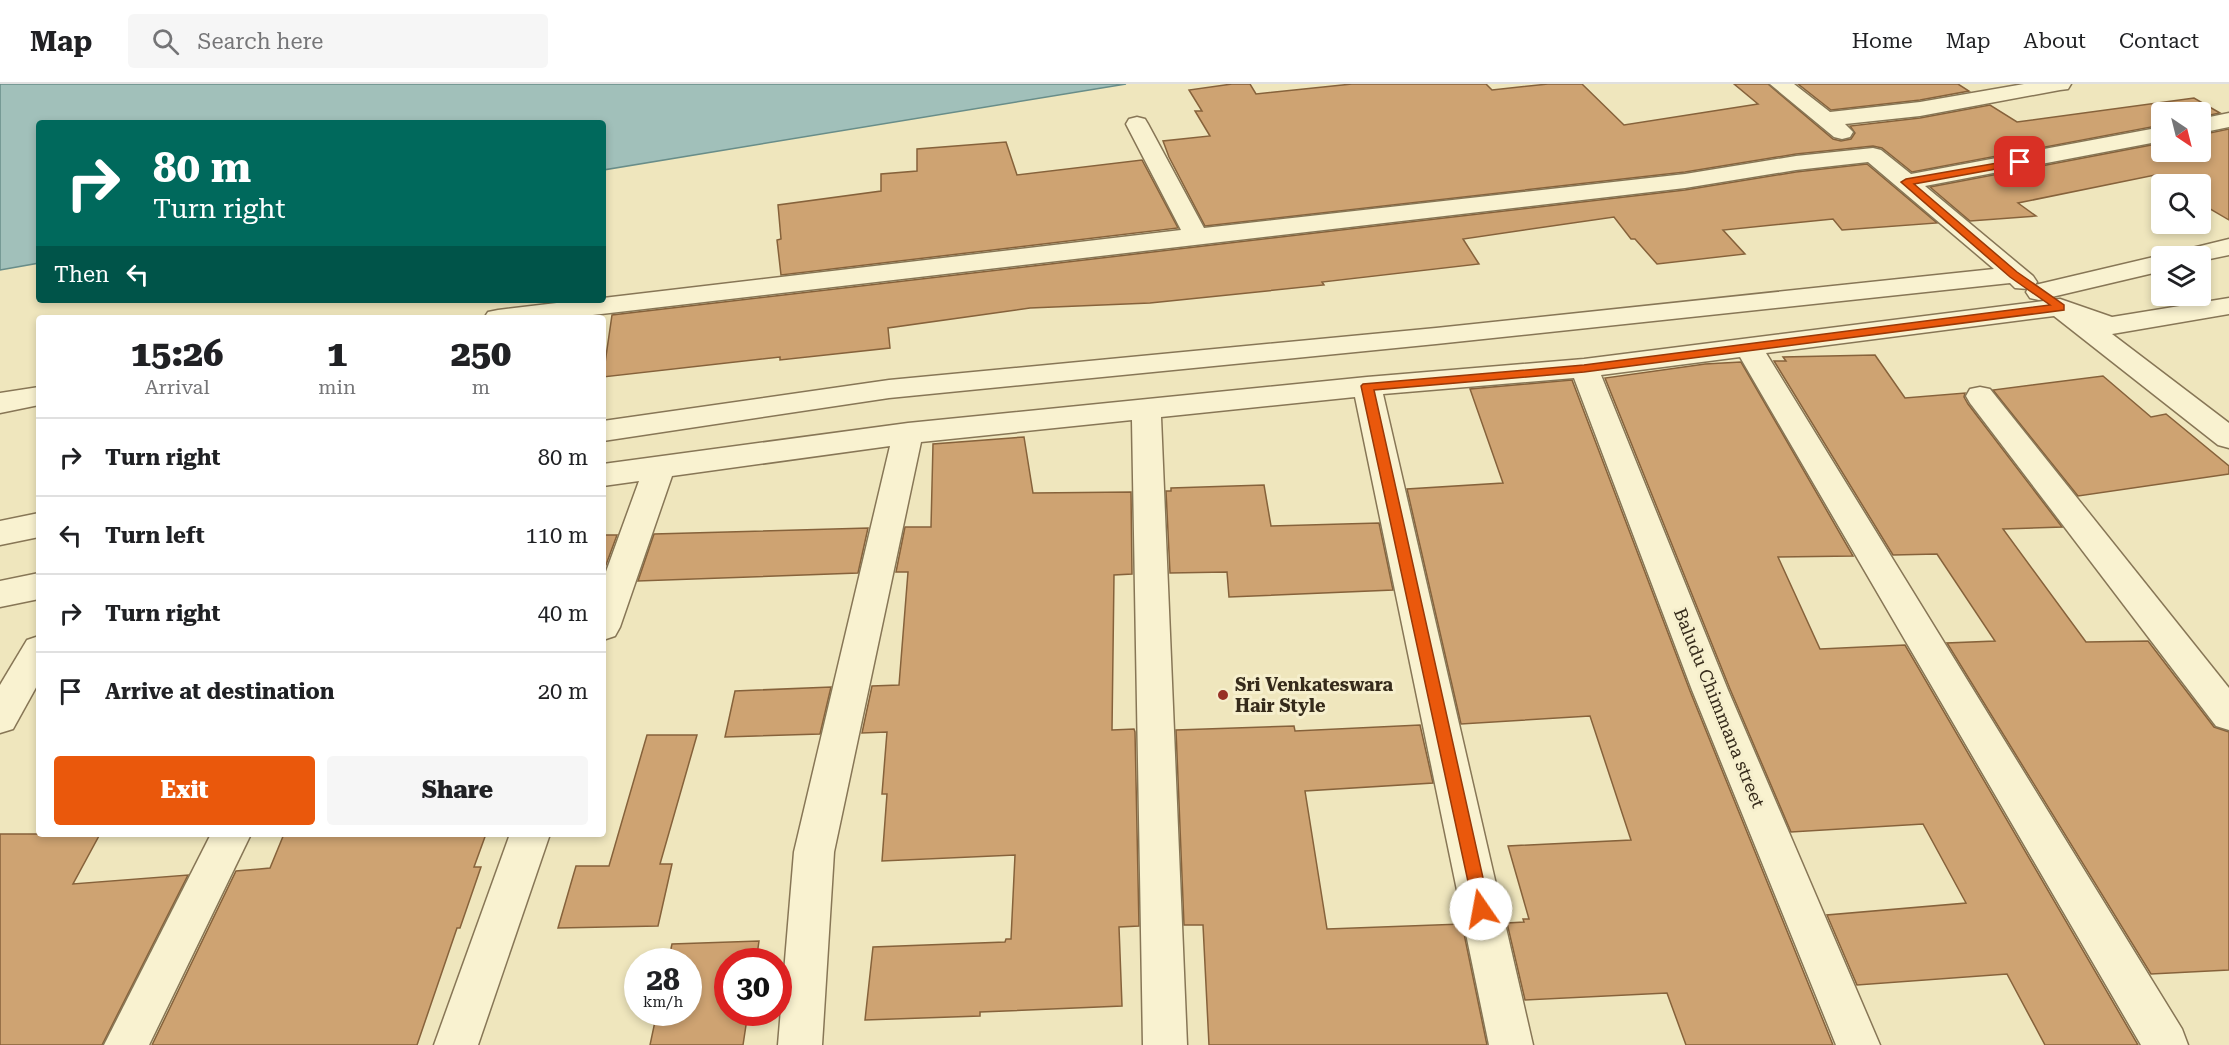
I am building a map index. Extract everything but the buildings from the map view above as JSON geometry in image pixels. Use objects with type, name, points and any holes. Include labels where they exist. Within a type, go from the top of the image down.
[{"type":"street","points":[[1781,84],[1906,182],[2014,275],[2226,432]]},
{"type":"street","points":[[1825,119],[1920,110],[2061,84]]},
{"type":"street","points":[[2211,124],[2229,120]]},
{"type":"street","points":[[1137,124],[1197,237]]},
{"type":"street","points":[[1906,182],[2151,136]]},
{"type":"street","points":[[524,315],[1685,182],[1796,163],[1873,155]]},
{"type":"street","points":[[2211,251],[2229,247]]},
{"type":"street","points":[[606,475],[908,434],[1367,386],[1584,368],[1748,346],[2050,300],[2151,267]]},
{"type":"street","points":[[606,431],[889,389],[2014,275]]},
{"type":"street","points":[[2050,300],[2110,326],[2229,306]]},
{"type":"street","points":[[1748,346],[2166,1045]]},
{"type":"street","name":"Baludu Chimmana street","points":[[1584,368],[1715,700],[1858,1045]]},
{"type":"street","points":[[1367,386],[1511,1045]]},
{"type":"street","points":[[1980,396],[2224,703]]},
{"type":"street","points":[[0,403],[36,397]]},
{"type":"street","points":[[1146,408],[1165,1045]]},
{"type":"street","points":[[800,1045],[814,852],[908,434]]},
{"type":"street","points":[[606,619],[660,466]]},
{"type":"street","points":[[0,533],[36,526]]},
{"type":"street","points":[[0,594],[36,587]]},
{"type":"street","points":[[0,718],[36,655]]},
{"type":"street","points":[[126,1045],[230,837]]},
{"type":"street","points":[[456,1045],[529,837]]},
{"type":"water","points":[[0,84],[1126,84],[606,170],[606,120],[36,120],[36,264],[0,270]]},
{"type":"place","name":"Sri Venkateswara Hair Style","points":[[1223,695]]},
{"type":"route","points":[[1481,909],[1367,386],[1584,368],[2060,307],[2014,275],[1906,182],[2020,162]]}]
